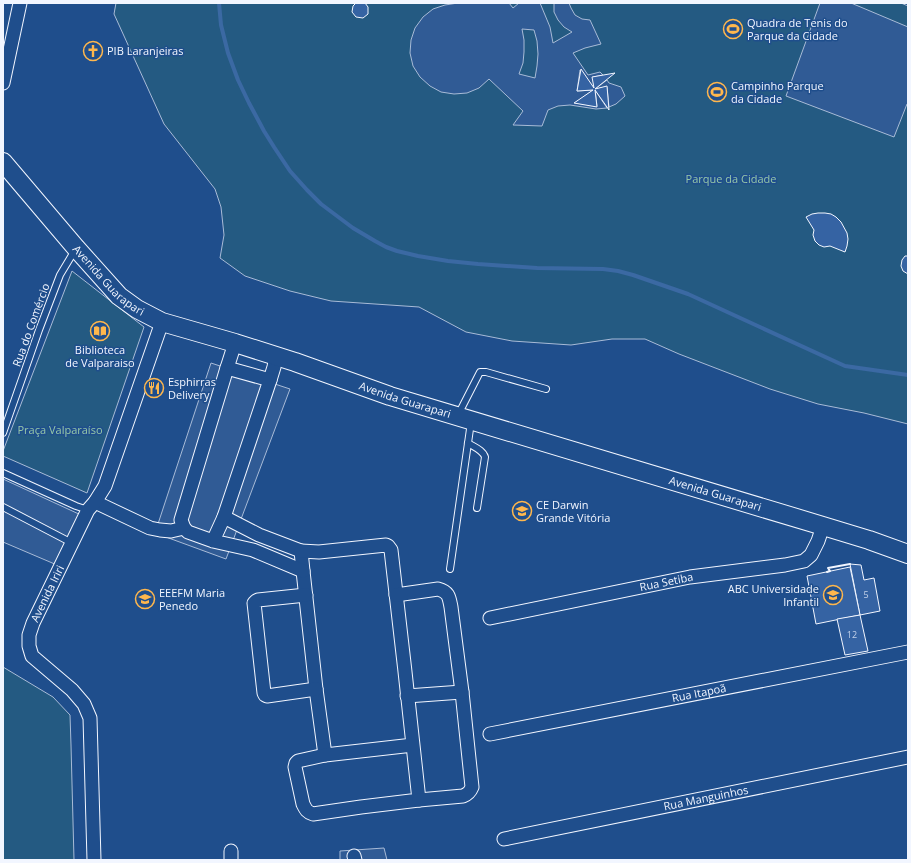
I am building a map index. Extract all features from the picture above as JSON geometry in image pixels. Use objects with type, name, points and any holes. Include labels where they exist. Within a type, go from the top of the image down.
[{"type":"street","points":[[3,83],[20,3]]},
{"type":"street","name":"Avenida Guarapari","points":[[3,162],[119,296],[136,309],[162,322],[295,362],[390,396],[869,540],[908,554]]},
{"type":"street","name":"Avenida Iriri","points":[[94,860],[90,718],[84,704],[72,690],[32,656],[29,646],[29,635],[33,623],[72,543],[92,506],[105,486],[162,322]]},
{"type":"street","points":[[235,343],[181,520],[184,528],[188,532],[213,541],[253,550],[303,571]]},
{"type":"street","points":[[213,541],[224,517],[270,380],[276,356]]},
{"type":"street","points":[[227,368],[270,380]]},
{"type":"street","points":[[92,506],[150,528],[171,531],[184,528]]},
{"type":"street","points":[[224,517],[260,535],[301,551],[319,552],[386,545],[391,550],[419,800]]},
{"type":"street","name":"Rua Setiba","points":[[490,618],[690,577],[786,565],[804,561],[811,555],[818,542],[823,526]]},
{"type":"street","name":"Avenida Guarapari","points":[[869,540],[908,542]]},
{"type":"street","points":[[301,551],[324,755]]},
{"type":"street","points":[[396,595],[438,589],[444,591],[450,599],[472,787],[470,792],[463,796],[419,800],[313,814],[308,812],[303,804],[295,767],[298,761],[324,755],[413,745]]},
{"type":"street","points":[[306,595],[256,601],[254,603],[265,695],[267,696],[316,689]]},
{"type":"street","name":"Rua Itapoã","points":[[490,734],[908,652]]},
{"type":"street","points":[[407,696],[462,692]]},
{"type":"street","name":"Rua Manguinhos","points":[[504,839],[908,757]]},
{"type":"lane","name":"Rua do Comércio","points":[[3,433],[60,275],[76,248]]},
{"type":"lane","points":[[450,569],[468,443],[464,418],[480,372],[486,372],[546,388]]},
{"type":"lane","points":[[468,443],[482,452],[485,457],[477,508]]},
{"type":"lane","points":[[3,473],[76,506],[92,506]]},
{"type":"lane","points":[[3,507],[72,543]]},
{"type":"green space","name":"Parque da Cidade","points":[[116,3],[901,3],[908,6],[908,424],[818,404],[770,389],[679,354],[645,339],[612,339],[571,345],[512,341],[466,332],[419,307],[331,301],[290,291],[245,276],[220,258],[224,235],[221,207],[215,189],[164,124],[114,14]]},
{"type":"green space","name":"Praça Valparaíso","points":[[72,271],[144,327],[87,493],[3,456],[3,451]]},
{"type":"green space","points":[[3,667],[53,697],[70,715],[74,860],[3,860]]},
{"type":"shaded area","points":[[458,3],[509,3],[513,8],[519,3],[540,3],[550,27],[553,43],[572,32],[564,27],[558,20],[554,12],[554,3],[569,3],[575,15],[582,19],[590,20],[601,44],[573,53],[588,75],[600,72],[603,75],[593,77],[594,88],[580,70],[577,91],[593,90],[575,103],[597,106],[595,90],[607,108],[596,109],[570,105],[558,106],[548,110],[542,126],[513,125],[523,111],[489,79],[479,88],[467,93],[454,94],[441,92],[430,86],[420,77],[413,66],[410,53],[411,40],[415,28],[423,17],[433,9]],"holes":[[[522,29],[534,30],[538,54],[535,78],[519,74],[523,63],[524,52]]]},
{"type":"shaded area","points":[[820,3],[851,3],[908,27],[908,104],[894,137],[786,96]]},
{"type":"shaded area","points":[[607,80],[609,83],[621,87],[625,96],[616,104],[609,107],[607,87],[595,89]]},
{"type":"shaded area","points":[[211,363],[290,389],[226,559],[155,533]]},
{"type":"shaded area","points":[[3,479],[81,515],[57,565],[3,542]]},
{"type":"shaded area","points":[[384,848],[387,860],[340,860],[340,851]]},
{"type":"building","points":[[356,3],[365,3],[368,7],[368,14],[363,18],[356,17],[352,12],[353,6]]},
{"type":"building","points":[[581,69],[594,88],[592,77],[615,73],[595,89],[607,86],[609,110],[595,90],[597,107],[574,103],[593,90],[577,91]]},
{"type":"building","points":[[818,213],[831,214],[841,222],[847,233],[848,239],[845,252],[830,246],[824,247],[815,241],[813,235],[814,230],[806,217]]},
{"type":"building","points":[[905,256],[908,256],[908,274],[903,271],[901,266],[902,260]]},
{"type":"building","points":[[850,564],[861,565],[864,580],[874,578],[880,611],[860,615]]},
{"type":"building","name":"ABC Universidade Infantil","points":[[850,567],[860,615],[816,624],[807,576]]},
{"type":"building","points":[[860,615],[868,651],[845,655],[837,619]]},
{"type":"waterway","points":[[219,3],[221,25],[228,53],[238,80],[264,131],[290,171],[321,204],[353,228],[386,247],[418,256],[448,261],[537,268],[603,269],[618,271],[688,294],[845,366],[908,375]]},
{"type":"wall","points":[[827,572],[830,571],[828,568],[850,564]]},
{"type":"place","name":"Quadra de Tenis do Parque da Cidade","points":[[733,29]]},
{"type":"place","name":"PIB Laranjeiras","points":[[93,51]]},
{"type":"place","name":"Campinho Parque da Cidade","points":[[717,92]]},
{"type":"place","name":"Biblioteca de Valparaiso","points":[[100,331]]},
{"type":"place","name":"Esphirras Delivery","points":[[154,388]]},
{"type":"place","name":"CE Darwin Grande Vitória","points":[[522,511]]},
{"type":"place","name":"ABC Universidade Infantil","points":[[833,595]]},
{"type":"place","name":"EEEFM Maria Penedo","points":[[145,599]]}]
